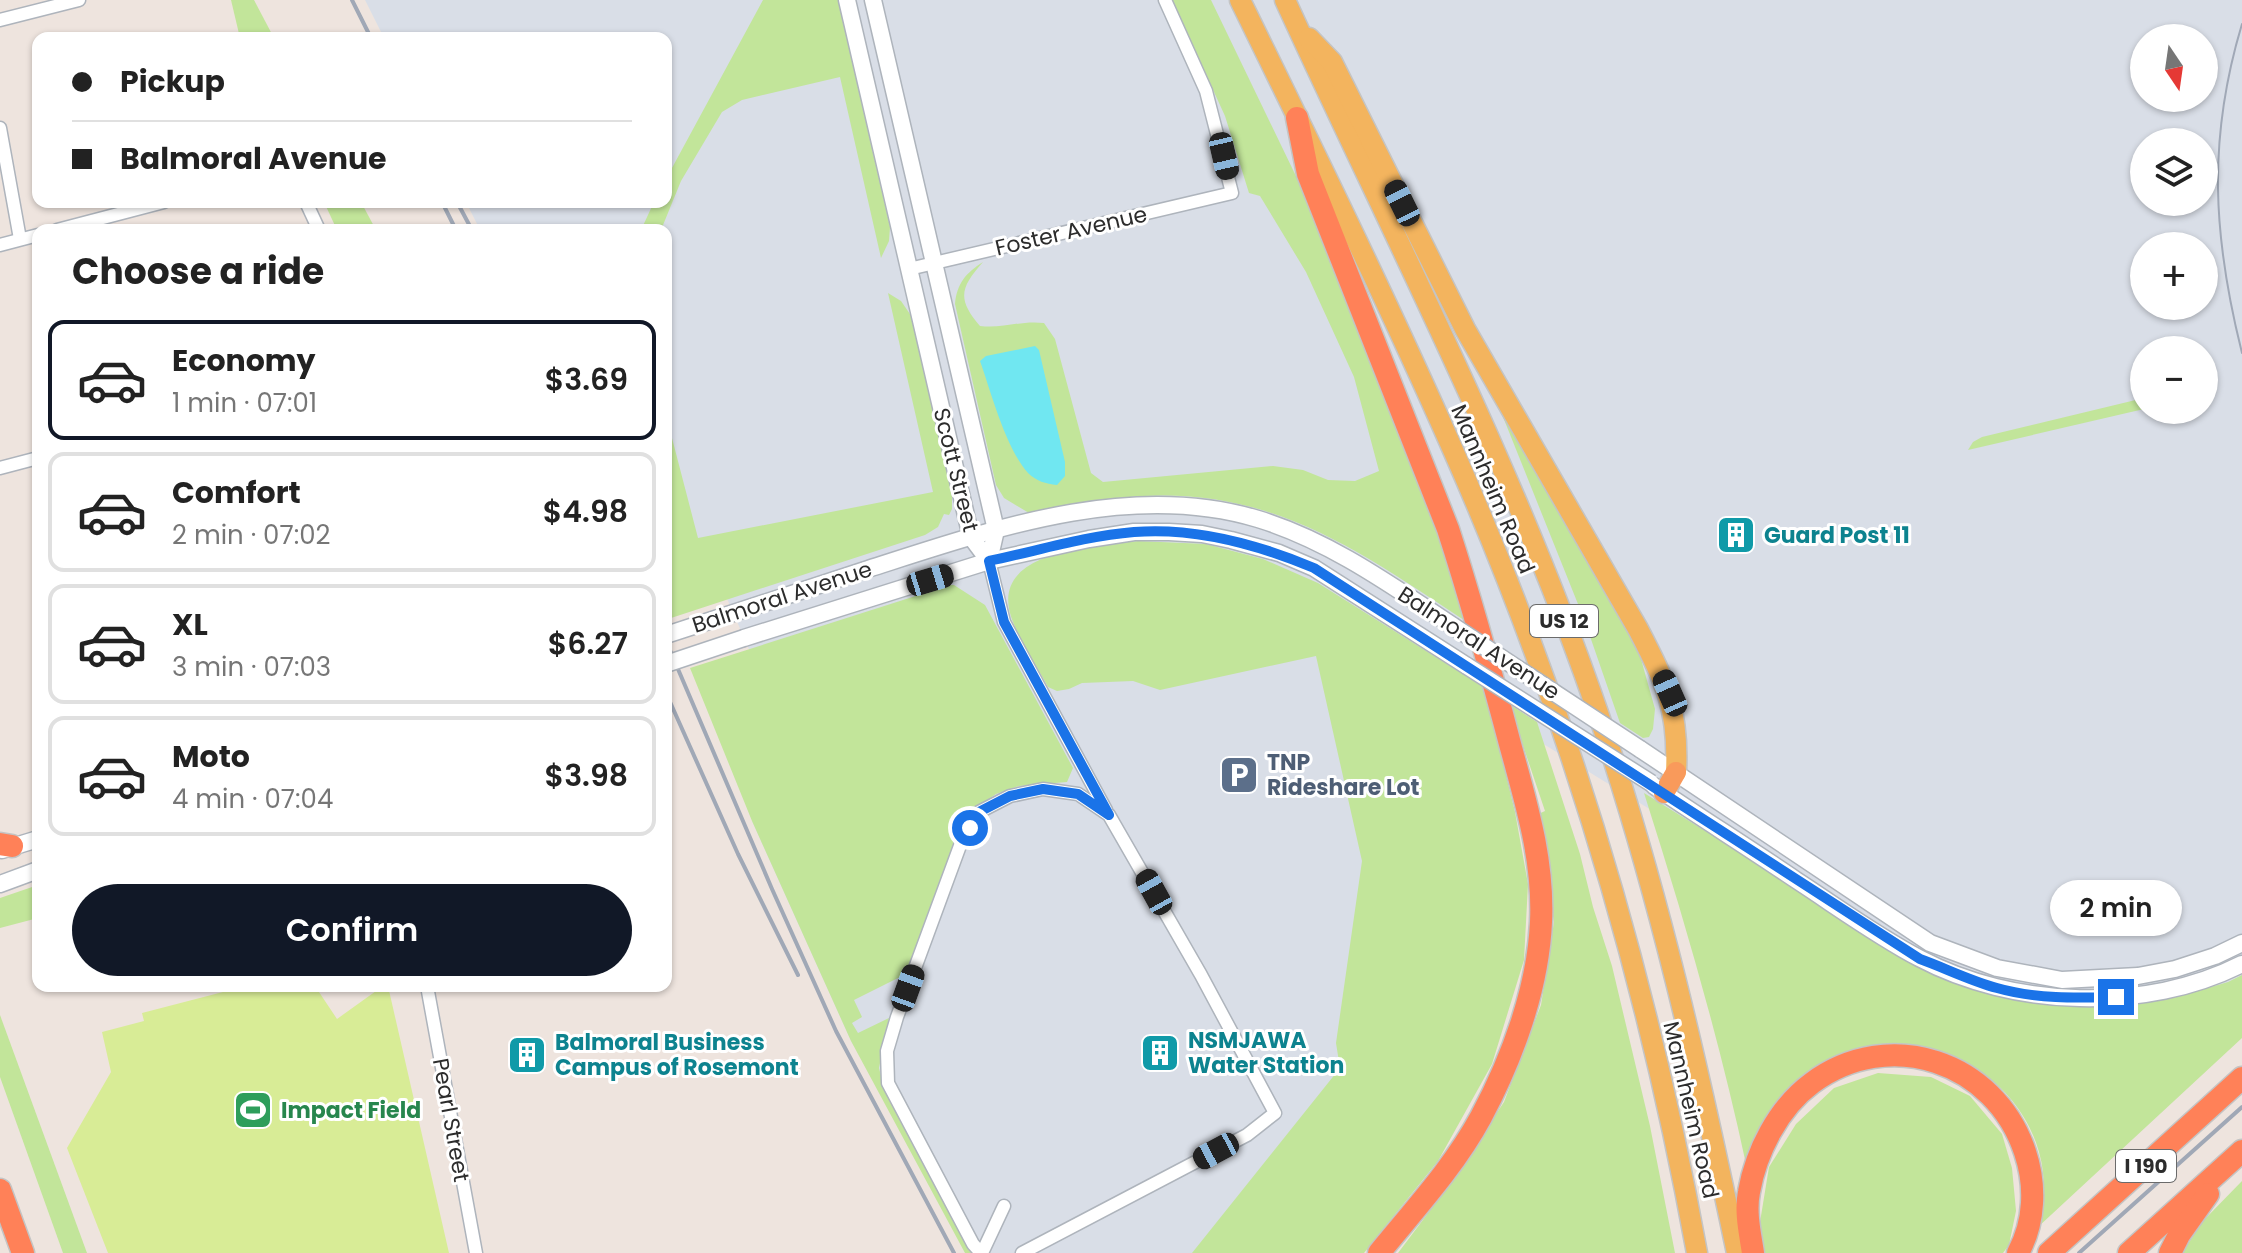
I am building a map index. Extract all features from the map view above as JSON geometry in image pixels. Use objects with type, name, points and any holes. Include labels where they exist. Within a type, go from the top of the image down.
[{"type":"highway","points":[[1297,118],[1308,174],[1461,569],[1531,817],[1541,876],[1541,923],[1535,966],[1516,1040],[1480,1118],[1452,1163],[1379,1253]]},
{"type":"highway","points":[[1658,788],[1676,772]]},
{"type":"highway","points":[[1753,1253],[1748,1196],[1754,1169],[1778,1121],[1811,1084],[1856,1061],[1889,1056],[1917,1057],[1945,1064],[1967,1075],[2005,1111],[2020,1135],[2029,1164],[2032,1196],[2030,1221],[2018,1253]]},
{"type":"highway","name":"I 190","points":[[2049,1253],[2242,1078]]},
{"type":"highway","points":[[2170,1253],[2179,1235],[2237,1155]]},
{"type":"highway","name":"I 190","points":[[2129,1253],[2237,1155]]},
{"type":"highway","points":[[0,1190],[23,1253]]},
{"type":"main road","name":"Mannheim Road","points":[[1240,0],[1454,452],[1531,645],[1579,786],[1619,918],[1669,1116],[1697,1253]]},
{"type":"main road","name":"Mannheim Road","points":[[1285,0],[1448,344],[1501,464],[1599,714],[1677,981],[1737,1253]]},
{"type":"main road","points":[[1296,23],[1332,62],[1465,329],[1658,668],[1670,693],[1677,747],[1676,772]]},
{"type":"street","points":[[0,20],[79,0]]},
{"type":"street","name":"Scott Street","points":[[847,0],[971,537],[989,561]]},
{"type":"street","name":"Scott Street","points":[[873,0],[996,530],[989,561]]},
{"type":"street","name":"Foster Avenue","points":[[909,269],[1232,193],[1206,91],[1165,0]]},
{"type":"street","points":[[0,128],[20,239]]},
{"type":"street","points":[[80,224],[141,208]]},
{"type":"street","points":[[0,245],[32,236]]},
{"type":"street","points":[[0,468],[32,460]]},
{"type":"street","name":"Balmoral Avenue","points":[[672,633],[996,530],[1080,512],[1131,505],[1216,510],[1256,519],[1308,537],[1374,573],[1930,943],[1997,968],[2062,980],[2124,977],[2175,969],[2242,943]]},
{"type":"street","name":"Balmoral Avenue","points":[[672,662],[989,561],[1134,532],[1202,534],[1279,553],[1314,568],[1920,959],[1997,988],[2051,996],[2116,997],[2186,986],[2222,975],[2242,964]]},
{"type":"street","points":[[989,561],[1004,622],[1275,1113],[1247,1135],[1022,1253]]},
{"type":"street","points":[[1004,1206],[982,1253],[973,1244],[888,1083],[887,1051],[961,843],[979,812],[1010,796],[1043,789],[1078,794],[1109,815]]},
{"type":"street","points":[[4,847],[32,840]]},
{"type":"street","points":[[0,884],[32,872]]},
{"type":"street","name":"Pearl Street","points":[[428,992],[476,1253]]},
{"type":"shaded area","points":[[365,0],[2242,0],[2242,992],[2070,1023],[1736,862],[1483,707],[1355,1253],[971,1253],[889,1097],[852,1043],[752,821],[752,656],[725,594],[672,608],[672,224],[477,224],[469,208],[672,208],[672,32],[381,32]]},
{"type":"green space","points":[[231,0],[254,0],[271,32],[239,32]]},
{"type":"green space","points":[[763,0],[838,0],[890,227],[889,241],[881,258],[840,77],[742,100],[722,112],[681,181],[672,203],[672,168]]},
{"type":"green space","points":[[1172,0],[1211,0],[1308,201],[1426,498],[1467,622],[1354,550],[1277,515],[1236,503],[1192,497],[1144,496],[1029,513],[1004,498],[996,485],[955,304],[963,279],[983,262],[966,287],[964,294],[968,308],[980,326],[1044,323],[1055,339],[1091,473],[1103,482],[1273,466],[1303,470],[1328,480],[1355,481],[1379,471],[1354,377],[1306,272],[1260,196],[1249,193],[1225,116]]},
{"type":"green space","points":[[327,208],[364,208],[373,224],[334,224]]},
{"type":"green space","points":[[651,208],[670,208],[663,224],[644,224]]},
{"type":"green space","points":[[888,293],[901,301],[912,317],[952,495],[949,515],[944,514],[938,527],[925,535],[672,618],[672,438],[698,538],[933,492]]},
{"type":"green space","points":[[2130,401],[2130,412],[1968,450],[1973,442],[1982,437]]},
{"type":"green space","points":[[1501,412],[1639,652],[1655,709],[1649,737],[1643,738],[1620,723],[1584,619]]},
{"type":"green space","points":[[1138,541],[1206,544],[1263,559],[1318,583],[1485,688],[1515,812],[1528,884],[1524,960],[1492,1064],[1438,1161],[1364,1253],[1192,1253],[1340,1068],[1336,1043],[1362,861],[1316,656],[1160,690],[1133,681],[1082,683],[1057,691],[1048,687],[1013,622],[1008,598],[1014,580],[1028,566],[1048,557],[1071,550]]},
{"type":"green space","points":[[954,585],[985,605],[1073,768],[1067,782],[1019,786],[996,794],[974,809],[958,832],[908,968],[902,976],[854,1000],[862,1017],[852,1023],[858,1033],[889,1018],[879,1068],[883,1084],[971,1253],[965,1253],[851,1041],[752,821],[690,668],[925,593],[924,588]]},
{"type":"green space","points":[[1509,704],[1537,722],[1580,854],[1612,966],[1650,1126],[1675,1253],[1398,1253],[1447,1188],[1504,1102],[1541,1005],[1554,922],[1536,815],[1545,811]]},
{"type":"green space","points":[[1644,793],[1956,983],[2108,1004],[2173,998],[2242,975],[2242,1038],[2038,1227],[2043,1200],[2043,1172],[2037,1145],[2026,1121],[2011,1099],[1992,1080],[1946,1054],[1920,1048],[1877,1049],[1835,1061],[1819,1075],[1746,1164],[1700,977]]},
{"type":"green space","points":[[32,887],[32,920],[0,928],[0,898]]},
{"type":"green space","name":"Impact Field","points":[[223,992],[319,992],[337,1019],[375,992],[389,992],[449,1253],[108,1253],[67,1148],[111,1072],[102,1032],[144,1021],[142,1013]]},
{"type":"green space","points":[[0,1015],[87,1253],[63,1253],[0,1077]]},
{"type":"green space","points":[[1878,1073],[1931,1077],[1970,1096],[2002,1134],[2012,1168],[2016,1211],[2009,1245],[2003,1253],[1765,1253],[1760,1222],[1769,1167],[1796,1124],[1834,1088]]},
{"type":"green space","points":[[2242,1181],[2242,1253],[2182,1253],[2203,1221]]},
{"type":"water","points":[[1035,346],[1039,350],[1065,462],[1065,476],[1057,485],[1034,478],[1020,463],[1000,420],[980,361],[986,356]]},
{"type":"tram line","points":[[2242,24],[2223,108],[2218,188],[2225,269],[2242,353]]},
{"type":"railway","points":[[352,0],[368,32]]},
{"type":"railway","points":[[445,208],[453,224]]},
{"type":"railway","points":[[460,208],[469,224]]},
{"type":"railway","points":[[672,655],[836,1031],[954,1253]]},
{"type":"railway","points":[[672,706],[738,854],[798,975]]},
{"type":"railway","points":[[2079,1253],[2242,1107]]},
{"type":"place","name":"Guard Post 11","points":[[1736,535]]},
{"type":"place","name":"TNP Rideshare Lot","points":[[1239,775]]},
{"type":"place","name":"NSMJAWA Water Station","points":[[1160,1053]]},
{"type":"place","name":"Balmoral Business Campus of Rosemont","points":[[527,1055]]},
{"type":"place","name":"Impact Field","points":[[253,1110]]},
{"type":"route","points":[[970,828],[979,812],[1010,796],[1043,789],[1078,794],[1109,815],[1004,622],[989,561],[1134,532],[1202,534],[1279,553],[1314,568],[1920,959],[1997,988],[2077,998],[2116,997]]}]
